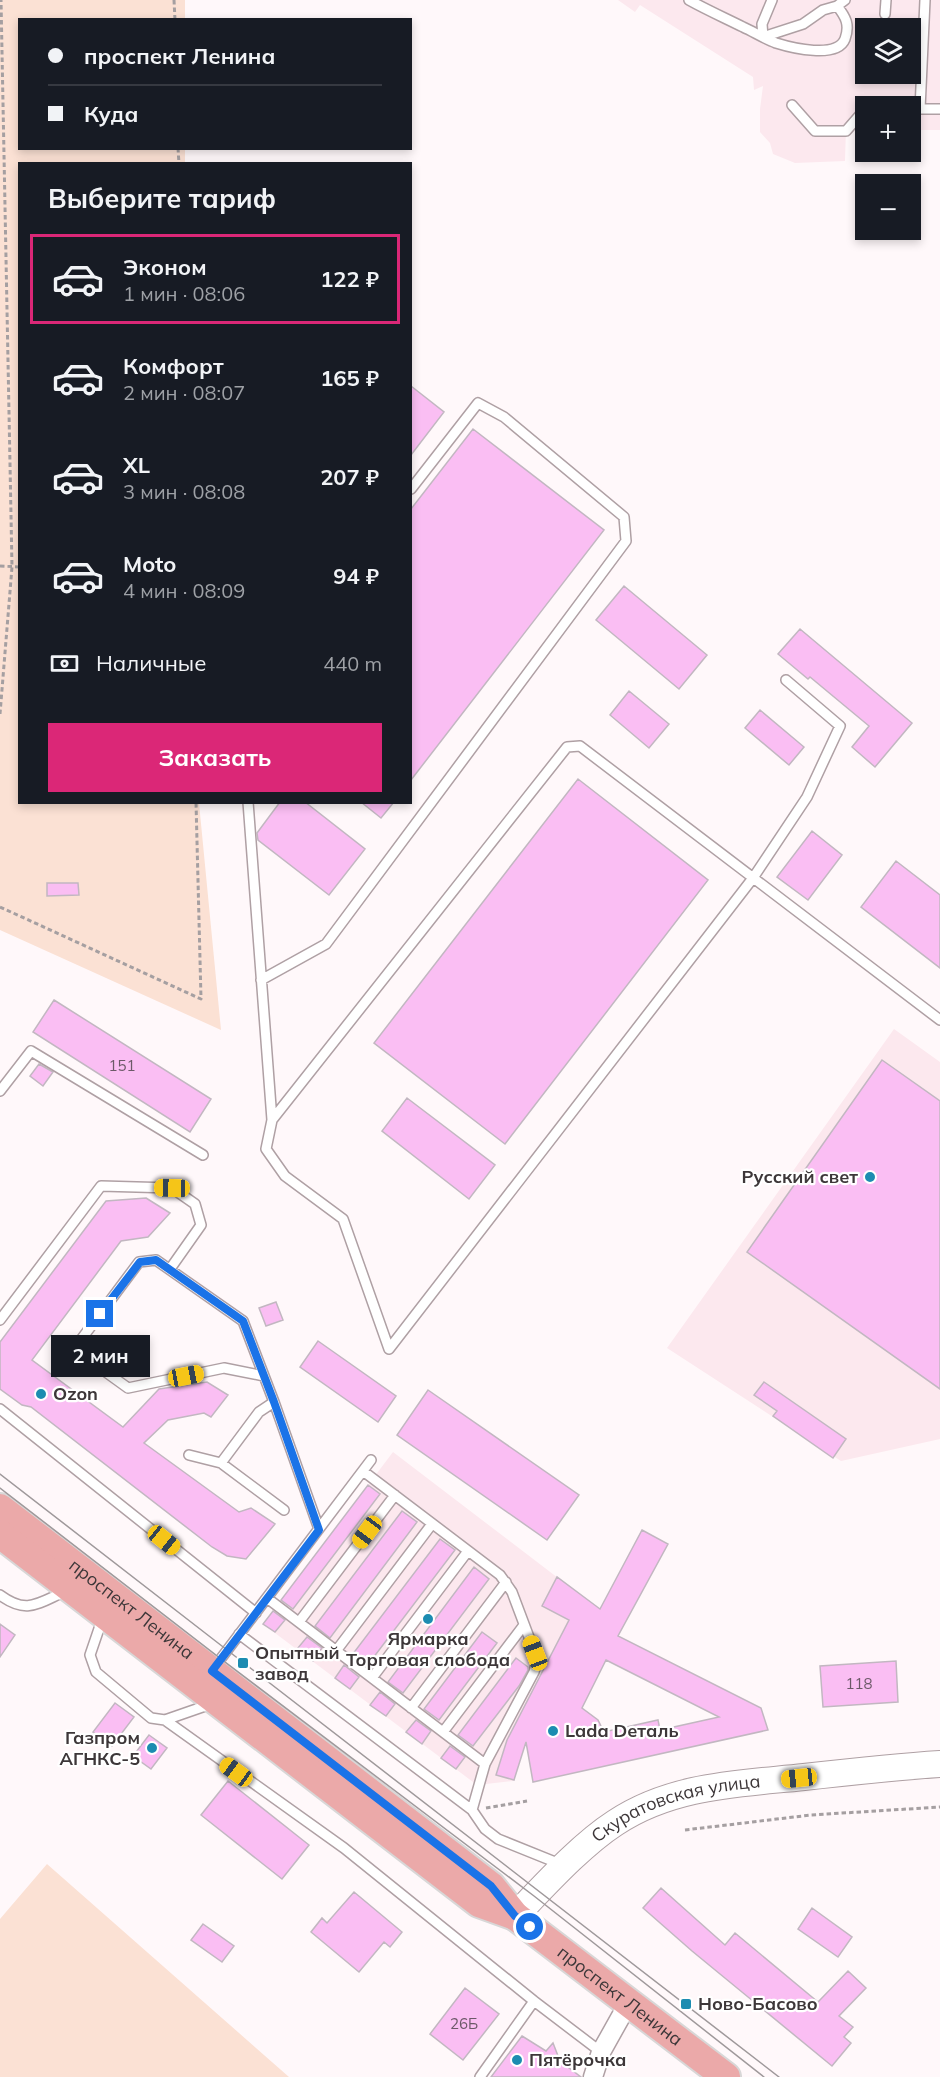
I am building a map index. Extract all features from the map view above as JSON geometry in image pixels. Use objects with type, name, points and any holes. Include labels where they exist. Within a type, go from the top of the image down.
[{"type":"main road","name":"проспект Ленина","points":[[0,1508],[209,1687],[479,1904],[515,1916],[726,2077]]},
{"type":"main road","name":"проспект Ленина","points":[[0,1534],[103,1615],[209,1687]]},
{"type":"street","name":"Скуратовская улица","points":[[515,1916],[614,1823],[649,1804],[686,1791],[940,1764]]},
{"type":"street","points":[[593,2077],[601,2052],[629,2002]]},
{"type":"lane","points":[[689,0],[707,10],[763,37],[774,42],[797,49],[834,50],[843,44],[848,31],[841,3],[823,10],[802,24],[763,37]]},
{"type":"lane","points":[[707,10],[714,0]]},
{"type":"lane","points":[[763,37],[762,24],[772,0]]},
{"type":"lane","points":[[885,14],[886,0]]},
{"type":"lane","points":[[916,96],[925,0]]},
{"type":"lane","points":[[792,105],[815,131],[846,131],[855,121]]},
{"type":"lane","points":[[921,109],[940,109]]},
{"type":"lane","points":[[261,980],[326,944],[626,541],[624,517],[504,417],[478,403],[412,488]]},
{"type":"lane","points":[[248,804],[272,1120],[266,1149],[285,1176],[343,1219],[389,1349],[753,878],[807,797],[840,726],[786,680]]},
{"type":"lane","points":[[272,1120],[567,747],[580,746],[940,1020]]},
{"type":"lane","points":[[0,1091],[31,1051],[204,1155]]},
{"type":"lane","points":[[0,1320],[101,1186],[172,1188],[195,1204],[201,1225],[170,1269]]},
{"type":"lane","points":[[264,1376],[224,1368],[128,1388],[74,1349],[140,1262],[156,1260],[243,1321],[274,1402],[319,1530]]},
{"type":"lane","points":[[221,1462],[258,1412],[274,1402]]},
{"type":"lane","points":[[0,1409],[256,1613]]},
{"type":"lane","points":[[189,1455],[221,1462],[284,1510]]},
{"type":"lane","points":[[165,1720],[209,1687],[240,1634],[371,1460]]},
{"type":"lane","points":[[363,1471],[500,1575],[506,1582],[537,1661],[537,1667],[485,1764],[472,1810]]},
{"type":"lane","points":[[298,1622],[394,1495]]},
{"type":"lane","points":[[336,1651],[432,1524]]},
{"type":"lane","points":[[372,1678],[468,1551]]},
{"type":"lane","points":[[411,1708],[506,1582]]},
{"type":"lane","points":[[0,1594],[13,1604],[30,1606],[71,1589]]},
{"type":"lane","points":[[267,1598],[485,1764]]},
{"type":"lane","points":[[103,1615],[90,1655],[96,1672],[151,1718],[165,1720],[344,1848],[601,2052]]},
{"type":"lane","points":[[443,1732],[524,1625]]},
{"type":"lane","points":[[240,1634],[472,1810],[485,1829],[498,1839],[566,1866]]},
{"type":"lane","points":[[480,2077],[534,2001]]},
{"type":"path","points":[[0,714],[12,567],[1,0]]},
{"type":"path","points":[[174,0],[175,18]]},
{"type":"path","points":[[0,566],[18,567]]},
{"type":"path","points":[[0,907],[201,999],[196,804]]},
{"type":"path","points":[[472,1810],[527,1801]]},
{"type":"path","points":[[685,1830],[811,1815],[940,1807]]},
{"type":"shaded area","points":[[0,0],[185,0],[185,18],[18,18],[18,150],[185,150],[185,162],[18,162],[18,804],[199,804],[221,1030],[0,930]]},
{"type":"shaded area","points":[[618,0],[940,0],[940,130],[921,130],[921,96],[855,96],[855,130],[846,130],[845,161],[795,163],[773,154],[770,143],[760,132],[763,86],[754,90],[753,77],[640,5],[635,12]]},
{"type":"shaded area","points":[[894,1029],[940,1062],[940,1439],[841,1461],[667,1348]]},
{"type":"shaded area","name":"Ярмарка Торговая слобода","points":[[393,1452],[596,1607],[524,1746],[513,1781],[477,1785],[263,1624]]},
{"type":"shaded area","points":[[47,1864],[289,2077],[0,2077],[0,1919]]},
{"type":"building","points":[[412,387],[444,412],[412,454]]},
{"type":"building","points":[[473,429],[604,530],[412,779],[412,508]]},
{"type":"building","points":[[624,586],[707,655],[679,689],[596,620]]},
{"type":"building","points":[[800,629],[912,723],[875,767],[852,747],[869,726],[810,677],[808,679],[778,654]]},
{"type":"building","points":[[629,691],[669,724],[649,748],[610,715]]},
{"type":"building","points":[[760,710],[804,747],[789,765],[745,728]]},
{"type":"building","points":[[578,779],[708,880],[505,1144],[374,1043]]},
{"type":"building","points":[[279,804],[308,804],[365,849],[329,895],[258,840],[257,833]]},
{"type":"building","points":[[364,804],[392,804],[381,818]]},
{"type":"building","points":[[812,831],[842,855],[808,900],[777,877]]},
{"type":"building","points":[[896,861],[940,895],[940,968],[861,907]]},
{"type":"building","points":[[47,883],[78,883],[79,895],[47,896]]},
{"type":"building","points":[[54,1000],[211,1099],[190,1132],[33,1032]]},
{"type":"building","name":"Русский свет","points":[[882,1060],[940,1101],[940,1389],[747,1252]]},
{"type":"building","points":[[39,1064],[53,1072],[43,1086],[30,1076]]},
{"type":"building","points":[[407,1098],[495,1165],[469,1199],[382,1131]]},
{"type":"building","points":[[146,1198],[170,1213],[148,1237],[121,1241],[32,1360],[123,1427],[159,1389],[207,1382],[228,1395],[211,1417],[204,1413],[168,1420],[144,1443],[239,1512],[251,1508],[275,1524],[246,1559],[227,1556],[212,1547],[31,1407],[22,1405],[0,1389],[0,1342],[106,1201]]},
{"type":"building","points":[[276,1302],[283,1320],[266,1326],[259,1308]]},
{"type":"building","points":[[318,1341],[396,1396],[378,1422],[300,1367]]},
{"type":"building","points":[[764,1382],[846,1439],[833,1458],[773,1416],[777,1411],[754,1395]]},
{"type":"building","points":[[428,1390],[579,1495],[547,1540],[397,1435]]},
{"type":"building","points":[[368,1485],[380,1494],[293,1609],[281,1600]]},
{"type":"building","points":[[402,1511],[417,1522],[330,1638],[315,1626]]},
{"type":"building","points":[[642,1530],[668,1544],[618,1636],[761,1708],[768,1730],[533,1782],[526,1742],[514,1780],[496,1775],[507,1740],[569,1620],[542,1606],[557,1577],[600,1609]],"holes":[[[606,1660],[719,1717],[660,1730],[658,1720],[604,1732],[598,1720],[582,1708]]]},
{"type":"building","points":[[440,1539],[455,1550],[367,1666],[352,1655]]},
{"type":"building","points":[[474,1567],[489,1579],[403,1693],[388,1682]]},
{"type":"building","points":[[273,1611],[285,1620],[275,1632],[263,1624]]},
{"type":"building","points":[[0,1624],[15,1635],[0,1657]]},
{"type":"building","points":[[482,1632],[497,1643],[439,1720],[424,1709]]},
{"type":"building","points":[[307,1637],[322,1648],[313,1661],[297,1649]]},
{"type":"building","points":[[516,1658],[528,1667],[528,1670],[519,1686],[473,1746],[458,1735]]},
{"type":"building","points":[[896,1661],[898,1702],[823,1707],[820,1666]]},
{"type":"building","points":[[344,1665],[359,1677],[350,1689],[335,1678]]},
{"type":"building","points":[[380,1692],[395,1704],[386,1716],[370,1705]]},
{"type":"building","points":[[115,1703],[134,1717],[112,1746],[93,1732]]},
{"type":"building","points":[[416,1720],[431,1731],[422,1744],[406,1732]]},
{"type":"building","points":[[149,1735],[167,1748],[151,1769],[133,1756]]},
{"type":"building","points":[[450,1746],[465,1757],[456,1769],[441,1758]]},
{"type":"building","points":[[228,1781],[309,1845],[282,1879],[201,1815]]},
{"type":"building","points":[[661,1888],[725,1945],[735,1933],[818,2002],[848,1971],[866,1988],[839,2016],[853,2027],[844,2037],[851,2043],[832,2066],[643,1908]]},
{"type":"building","points":[[354,1892],[402,1932],[390,1947],[384,1942],[359,1972],[311,1932],[322,1918],[327,1923]]},
{"type":"building","points":[[812,1908],[852,1937],[838,1957],[798,1929]]},
{"type":"building","points":[[203,1924],[234,1946],[222,1962],[191,1940]]},
{"type":"building","points":[[465,1988],[499,2014],[463,2060],[430,2034]]},
{"type":"building","points":[[522,2036],[546,2051],[553,2043],[560,2061],[581,2077],[491,2077]]},
{"type":"tram line","points":[[0,1474],[779,2077]]},
{"type":"tram line","points":[[0,1488],[534,1896],[764,2077]]},
{"type":"place","name":"Русский свет","points":[[870,1177]]},
{"type":"place","name":"Ozon","points":[[41,1394]]},
{"type":"place","name":"Ярмарка Торговая слобода","points":[[428,1619]]},
{"type":"place","name":"Опытный завод","points":[[243,1663]]},
{"type":"place","name":"Lada Dеталь","points":[[553,1731]]},
{"type":"place","name":"Газпром АГНКС-5","points":[[152,1748]]},
{"type":"place","name":"Ново-Басово","points":[[686,2004]]},
{"type":"place","name":"Пятёрочка","points":[[517,2060]]},
{"type":"route","points":[[100,1314],[140,1262],[156,1260],[243,1321],[319,1530],[212,1671],[491,1886],[515,1916],[530,1927]]}]
